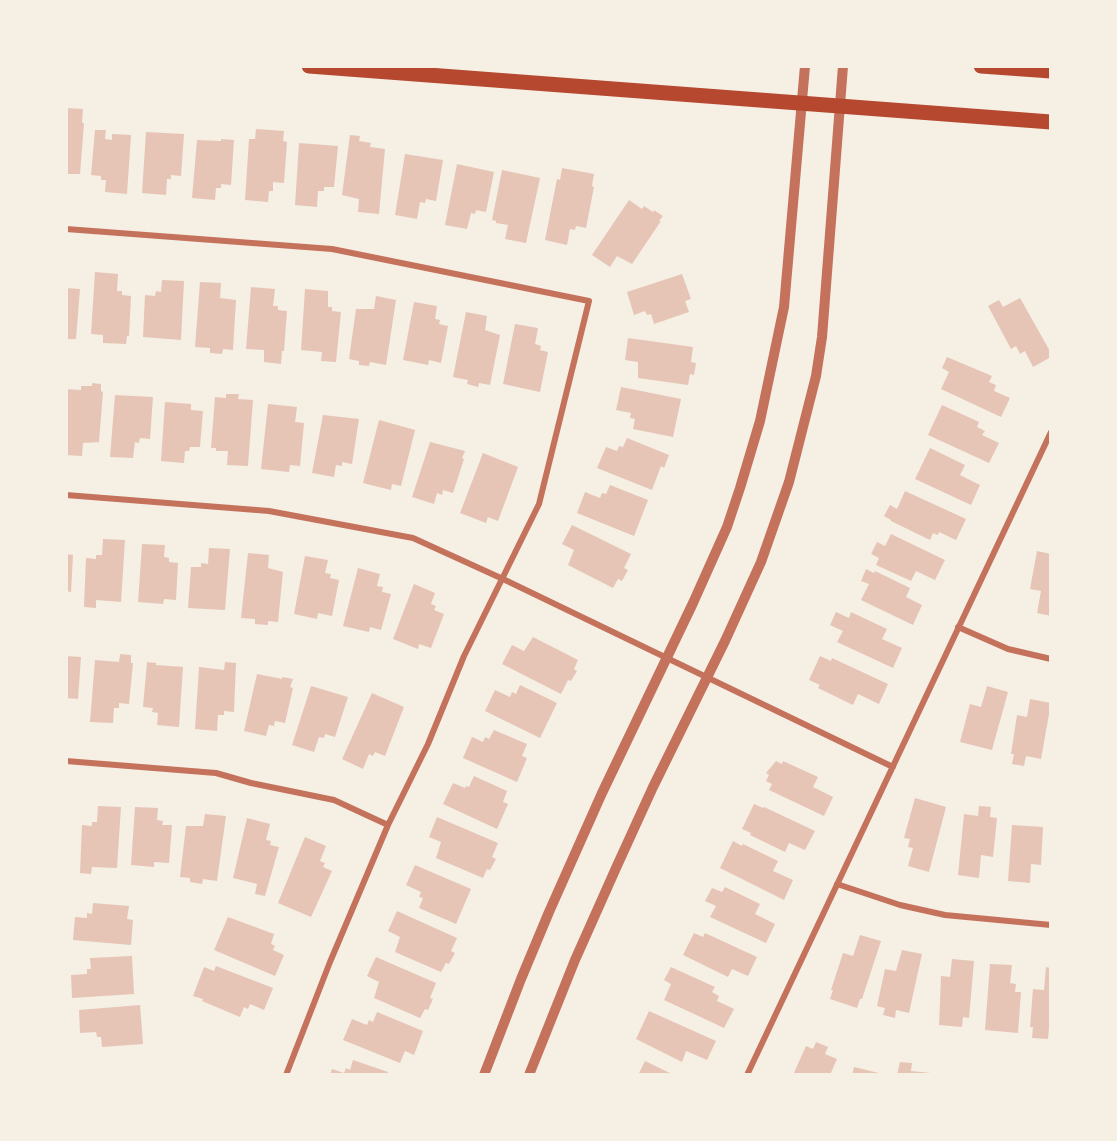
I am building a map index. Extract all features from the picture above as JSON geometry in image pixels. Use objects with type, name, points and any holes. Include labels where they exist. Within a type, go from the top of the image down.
[{"type":"main road","points":[[309,66],[1051,122]]},
{"type":"main road","points":[[981,66],[1051,71]]},
{"type":"street","points":[[484,1075],[544,923],[602,793],[727,527],[751,456],[784,307],[805,66]]},
{"type":"street","points":[[529,1075],[570,971],[760,562],[789,482],[816,376],[826,306],[843,66]]},
{"type":"street","points":[[66,229],[332,249],[589,302],[540,504],[465,656],[428,744],[388,825],[330,962],[286,1075]]},
{"type":"street","points":[[747,1075],[1051,432]]},
{"type":"street","points":[[66,495],[269,511],[413,538],[893,767]]},
{"type":"street","points":[[958,627],[1008,649],[1051,659]]},
{"type":"street","points":[[66,761],[216,773],[251,783],[334,800],[388,825]]},
{"type":"street","points":[[837,884],[900,905],[945,915],[1051,925]]},
{"type":"building","points":[[66,108],[83,109],[80,174],[66,174]]},
{"type":"building","points":[[256,129],[284,131],[283,141],[287,142],[284,183],[273,182],[273,191],[269,191],[268,202],[245,200],[249,139],[255,139]]},
{"type":"building","points":[[95,130],[106,130],[105,139],[112,140],[112,134],[131,135],[127,194],[105,192],[106,180],[101,180],[101,176],[91,175]]},
{"type":"building","points":[[146,132],[184,134],[181,176],[171,175],[171,179],[167,179],[166,195],[142,193]]},
{"type":"building","points":[[350,135],[360,136],[359,141],[371,143],[370,147],[385,149],[379,214],[358,212],[359,199],[342,195]]},
{"type":"building","points":[[221,139],[234,140],[231,185],[221,184],[221,188],[216,188],[215,200],[192,198],[197,140],[221,141]]},
{"type":"building","points":[[299,143],[338,146],[334,187],[324,187],[324,191],[318,191],[317,207],[295,205]]},
{"type":"building","points":[[405,154],[443,160],[436,201],[426,199],[425,203],[420,202],[417,219],[395,215]]},
{"type":"building","points":[[457,164],[494,172],[486,212],[476,210],[475,214],[471,213],[467,229],[445,225]]},
{"type":"building","points":[[562,168],[594,174],[592,186],[594,187],[586,228],[576,226],[575,230],[570,229],[567,245],[545,240],[557,179],[560,180]]},
{"type":"building","points":[[502,170],[540,178],[526,243],[505,239],[508,225],[492,220]]},
{"type":"building","points":[[629,200],[642,209],[644,206],[663,216],[632,264],[617,256],[610,267],[592,255]]},
{"type":"building","points":[[95,272],[118,274],[117,291],[122,291],[122,295],[131,296],[129,336],[127,336],[126,344],[103,343],[103,335],[91,334]]},
{"type":"building","points":[[682,274],[691,299],[685,301],[689,312],[654,324],[651,314],[647,315],[645,311],[634,315],[627,292]]},
{"type":"building","points":[[162,280],[184,281],[181,340],[143,337],[145,295],[155,296],[156,291],[161,292]]},
{"type":"building","points":[[200,282],[221,283],[220,298],[236,300],[233,350],[223,349],[222,354],[210,353],[210,348],[195,347]]},
{"type":"building","points":[[251,287],[275,289],[273,306],[278,306],[278,310],[287,311],[281,364],[264,362],[264,350],[246,349]]},
{"type":"building","points":[[66,288],[80,289],[76,339],[66,339]]},
{"type":"building","points":[[305,289],[328,291],[328,307],[332,307],[332,311],[341,312],[336,362],[321,361],[322,352],[301,350]]},
{"type":"building","points":[[376,296],[396,300],[386,365],[370,362],[369,366],[359,365],[359,361],[349,359],[356,309],[374,309]]},
{"type":"building","points":[[1020,298],[1051,353],[1051,357],[1033,367],[1025,351],[1020,354],[1016,346],[1011,349],[988,306],[999,300],[1003,307]]},
{"type":"building","points":[[414,302],[437,306],[435,319],[440,320],[439,324],[448,326],[441,363],[429,360],[428,365],[403,360]]},
{"type":"building","points":[[466,312],[487,316],[485,330],[500,335],[490,385],[479,383],[478,387],[467,384],[468,380],[453,377]]},
{"type":"building","points":[[515,324],[538,328],[535,344],[541,346],[540,350],[548,352],[540,392],[503,384]]},
{"type":"building","points":[[628,338],[693,347],[691,362],[696,363],[694,375],[690,374],[688,385],[638,378],[638,362],[625,360]]},
{"type":"building","points":[[947,357],[992,376],[989,382],[996,385],[994,391],[1010,398],[1001,417],[941,389],[949,372],[942,368]]},
{"type":"building","points":[[92,383],[101,384],[103,392],[99,442],[83,443],[82,456],[66,455],[66,389],[81,390],[81,386],[92,386]]},
{"type":"building","points":[[621,387],[681,399],[673,437],[633,429],[635,419],[630,418],[631,413],[616,410]]},
{"type":"building","points":[[226,394],[239,394],[238,399],[253,400],[248,466],[227,465],[228,451],[216,451],[216,448],[211,448],[215,397],[226,398]]},
{"type":"building","points":[[115,395],[153,397],[150,439],[140,438],[139,443],[135,442],[133,458],[110,457]]},
{"type":"building","points":[[165,402],[191,404],[191,410],[203,411],[200,447],[190,447],[189,451],[185,451],[184,463],[161,461]]},
{"type":"building","points":[[268,404],[297,407],[295,422],[304,423],[300,466],[290,465],[289,472],[261,469]]},
{"type":"building","points":[[942,405],[979,422],[977,427],[985,431],[982,435],[999,443],[989,463],[928,435]]},
{"type":"building","points":[[323,415],[359,419],[352,464],[342,462],[342,466],[336,465],[334,477],[312,473]]},
{"type":"building","points":[[379,420],[415,430],[401,486],[392,484],[391,490],[363,483]]},
{"type":"building","points":[[627,438],[669,455],[664,468],[661,466],[652,490],[597,468],[606,447],[617,451],[619,446],[623,447]]},
{"type":"building","points":[[430,442],[465,451],[453,493],[443,490],[442,495],[437,493],[434,504],[412,497]]},
{"type":"building","points":[[930,448],[965,465],[960,475],[980,485],[971,505],[915,479]]},
{"type":"building","points":[[483,453],[518,467],[498,521],[488,517],[486,523],[460,513]]},
{"type":"building","points":[[610,485],[648,500],[634,536],[577,513],[585,492],[600,498],[602,493],[606,494]]},
{"type":"building","points":[[905,491],[966,519],[956,540],[939,532],[938,535],[933,533],[930,540],[884,516],[890,505],[897,509]]},
{"type":"building","points":[[572,525],[631,554],[624,568],[628,570],[622,581],[618,579],[613,588],[568,565],[574,550],[562,544]]},
{"type":"building","points":[[891,534],[945,560],[935,580],[916,571],[911,581],[876,565],[879,558],[871,554],[877,542],[885,546]]},
{"type":"building","points":[[103,539],[125,540],[121,602],[96,600],[96,608],[84,607],[86,558],[96,559],[96,555],[102,555]]},
{"type":"building","points":[[142,544],[165,545],[164,557],[169,558],[169,562],[178,563],[176,600],[164,599],[163,604],[138,602]]},
{"type":"building","points":[[209,548],[230,549],[225,610],[188,608],[191,567],[201,567],[201,563],[208,564]]},
{"type":"building","points":[[1037,551],[1051,554],[1051,616],[1037,613],[1041,591],[1030,589]]},
{"type":"building","points":[[248,553],[269,555],[268,568],[283,572],[278,622],[268,621],[268,625],[255,624],[255,619],[241,618]]},
{"type":"building","points":[[66,554],[73,555],[71,592],[66,591]]},
{"type":"building","points":[[305,556],[328,560],[325,573],[331,574],[330,578],[339,580],[332,616],[318,613],[317,619],[294,614]]},
{"type":"building","points":[[358,568],[380,574],[377,586],[383,587],[382,592],[391,594],[381,630],[370,627],[369,632],[343,626]]},
{"type":"building","points":[[866,569],[910,588],[906,597],[922,605],[913,625],[861,600],[869,584],[861,581]]},
{"type":"building","points":[[414,584],[435,593],[431,604],[436,606],[434,610],[444,614],[431,648],[419,644],[418,649],[393,639]]},
{"type":"building","points":[[836,612],[849,618],[851,612],[887,629],[882,639],[902,648],[893,668],[837,642],[843,631],[830,625]]},
{"type":"building","points":[[533,637],[578,660],[574,669],[577,671],[571,681],[568,680],[561,694],[502,664],[512,645],[524,651]]},
{"type":"building","points":[[120,654],[131,655],[131,663],[133,663],[129,704],[119,703],[119,708],[114,708],[113,723],[90,722],[95,660],[119,662]]},
{"type":"building","points":[[66,656],[81,657],[78,699],[66,698]]},
{"type":"building","points":[[820,656],[831,661],[832,658],[888,684],[879,704],[858,694],[853,705],[818,688],[820,685],[809,680]]},
{"type":"building","points":[[147,662],[183,667],[179,727],[157,725],[158,713],[152,712],[153,708],[143,707]]},
{"type":"building","points":[[225,662],[236,663],[234,712],[224,711],[224,715],[218,715],[217,731],[195,729],[199,667],[224,670]]},
{"type":"building","points":[[257,674],[293,679],[285,723],[275,721],[274,726],[269,725],[266,736],[244,731]]},
{"type":"building","points":[[520,685],[557,703],[540,738],[485,711],[495,690],[510,697],[512,692],[516,694]]},
{"type":"building","points":[[311,686],[348,697],[335,737],[325,734],[324,738],[319,737],[314,752],[292,745]]},
{"type":"building","points":[[987,686],[1008,692],[992,750],[960,742],[970,704],[981,707]]},
{"type":"building","points":[[372,693],[404,707],[385,756],[375,752],[373,756],[369,754],[363,769],[342,759]]},
{"type":"building","points":[[1030,699],[1051,703],[1041,759],[1026,756],[1024,766],[1012,764],[1014,754],[1011,754],[1017,715],[1027,717]]},
{"type":"building","points":[[494,730],[527,744],[522,756],[527,758],[517,782],[463,758],[472,737],[483,742],[485,737],[489,739]]},
{"type":"building","points":[[776,761],[782,764],[783,761],[818,777],[813,787],[833,797],[824,816],[769,790],[772,784],[766,781],[769,775],[766,773]]},
{"type":"building","points":[[474,776],[507,791],[503,802],[508,804],[497,829],[443,804],[453,783],[465,788],[469,787]]},
{"type":"building","points":[[915,798],[946,807],[929,872],[908,866],[913,848],[908,847],[910,839],[904,838]]},
{"type":"building","points":[[754,804],[815,831],[805,850],[789,843],[785,852],[742,829]]},
{"type":"building","points":[[98,806],[121,807],[117,868],[92,867],[91,874],[80,873],[82,825],[92,826],[92,822],[97,822]]},
{"type":"building","points":[[979,806],[991,807],[990,817],[997,818],[993,857],[981,855],[979,878],[958,875],[964,814],[978,816]]},
{"type":"building","points":[[135,807],[158,808],[157,820],[163,821],[162,825],[172,825],[169,863],[154,862],[154,867],[131,865]]},
{"type":"building","points":[[205,814],[226,816],[217,881],[203,879],[202,884],[190,882],[190,878],[180,877],[186,826],[203,826]]},
{"type":"building","points":[[437,817],[498,843],[492,857],[496,859],[483,878],[436,858],[441,842],[429,837]]},
{"type":"building","points":[[247,818],[270,824],[266,840],[271,841],[270,845],[279,847],[265,896],[255,894],[257,884],[233,878]]},
{"type":"building","points":[[1012,825],[1043,827],[1041,865],[1031,864],[1030,883],[1008,881]]},
{"type":"building","points":[[305,837],[326,846],[320,861],[325,863],[323,867],[332,871],[311,917],[278,903]]},
{"type":"building","points":[[733,841],[778,861],[773,871],[793,880],[784,900],[720,868]]},
{"type":"building","points":[[415,865],[471,889],[456,924],[419,908],[423,898],[419,897],[421,892],[406,885]]},
{"type":"building","points":[[725,887],[760,904],[755,914],[775,924],[766,943],[710,917],[716,906],[705,901],[712,888],[722,892]]},
{"type":"building","points":[[93,903],[129,906],[127,919],[133,920],[131,945],[73,940],[75,917],[87,918],[87,913],[92,914]]},
{"type":"building","points":[[397,911],[457,938],[451,951],[455,953],[441,972],[395,952],[400,937],[388,931]]},
{"type":"building","points":[[228,917],[274,934],[271,944],[275,946],[273,950],[284,955],[275,976],[214,950]]},
{"type":"building","points":[[694,933],[703,937],[705,933],[757,957],[748,976],[732,969],[728,977],[683,955]]},
{"type":"building","points":[[860,935],[881,941],[857,1008],[830,999],[843,953],[853,956]]},
{"type":"building","points":[[902,950],[922,954],[909,1013],[896,1010],[895,1018],[883,1015],[885,1008],[877,1006],[885,969],[896,971]]},
{"type":"building","points":[[132,956],[134,994],[72,998],[71,975],[87,974],[87,969],[91,969],[90,958]]},
{"type":"building","points":[[376,957],[436,983],[428,1010],[425,1009],[420,1018],[374,998],[379,982],[367,976]]},
{"type":"building","points":[[952,959],[974,961],[969,1018],[963,1017],[962,1027],[939,1025],[941,976],[950,977]]},
{"type":"building","points":[[990,964],[1012,965],[1010,983],[1016,984],[1015,992],[1021,992],[1018,1033],[985,1030]]},
{"type":"building","points":[[216,966],[273,988],[264,1010],[250,1004],[248,1009],[244,1007],[240,1017],[193,996],[204,967],[214,971]]},
{"type":"building","points":[[671,967],[715,987],[712,992],[719,996],[717,1001],[734,1009],[724,1028],[664,1000],[671,984],[664,980]]},
{"type":"building","points":[[1046,967],[1051,968],[1051,1028],[1049,1028],[1048,1039],[1032,1038],[1033,1027],[1030,1027],[1033,989],[1044,990]]},
{"type":"building","points":[[140,1005],[143,1044],[102,1047],[101,1037],[97,1037],[96,1032],[80,1033],[79,1010]]},
{"type":"building","points":[[649,1011],[716,1041],[707,1060],[686,1051],[682,1062],[636,1039]]},
{"type":"building","points":[[377,1012],[423,1031],[414,1055],[405,1051],[400,1063],[343,1040],[352,1019],[367,1025],[369,1020],[373,1022]]},
{"type":"building","points":[[816,1042],[828,1047],[825,1054],[837,1059],[830,1075],[793,1075],[806,1046],[813,1049]]},
{"type":"building","points":[[353,1060],[388,1072],[386,1075],[330,1075],[332,1069],[344,1073],[346,1068],[350,1070]]},
{"type":"building","points":[[645,1061],[674,1075],[638,1075]]},
{"type":"building","points":[[900,1062],[912,1063],[911,1071],[931,1073],[931,1075],[897,1075]]},
{"type":"building","points":[[854,1067],[883,1074],[883,1075],[852,1075]]}]
